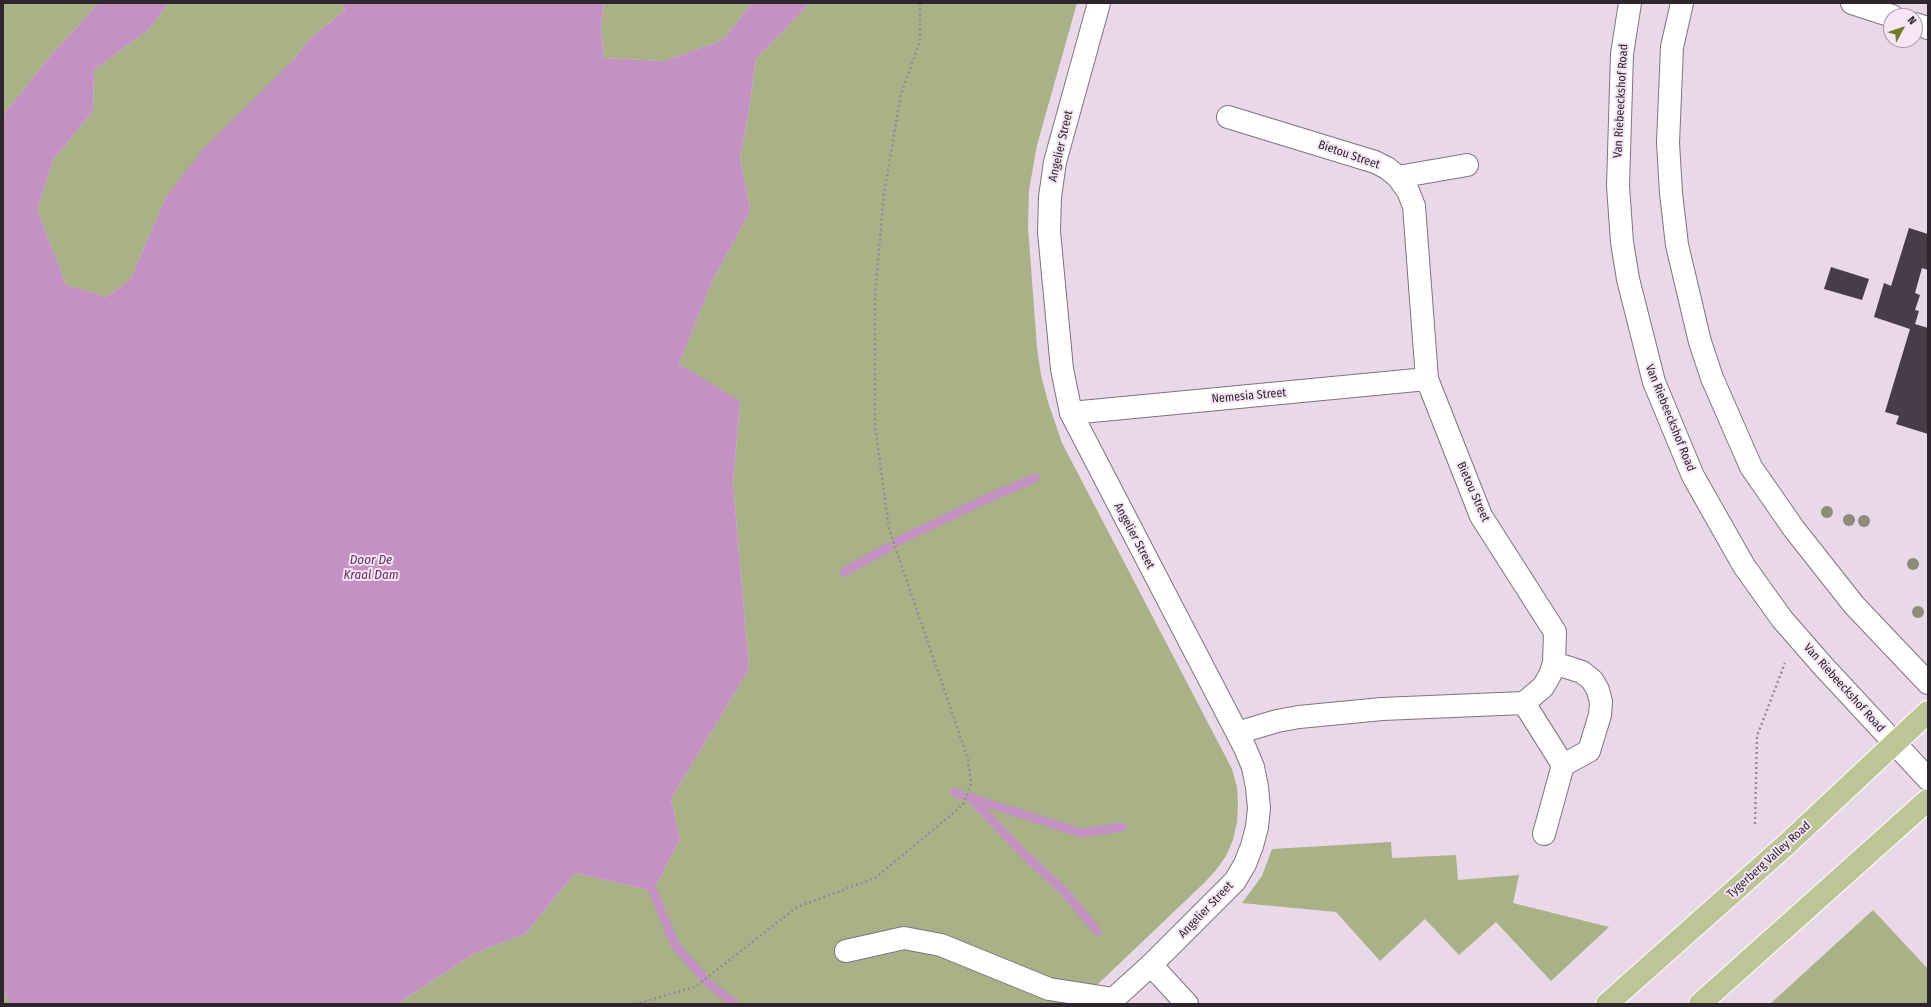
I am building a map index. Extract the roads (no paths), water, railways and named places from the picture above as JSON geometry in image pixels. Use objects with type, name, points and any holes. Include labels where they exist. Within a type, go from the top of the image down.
[{"type":"main road","name":"Tygerberg Valley Road","points":[[1607,1004],[1781,849],[1928,712]]},
{"type":"main road","points":[[1700,1004],[1928,800]]},
{"type":"street","name":"Angelier Street","points":[[1099,3],[1055,162],[1050,197],[1049,232],[1062,369],[1071,413],[1237,733],[1253,767],[1259,808],[1257,827],[1252,846],[1245,864],[1235,881],[1151,965],[1111,1001]]},
{"type":"street","name":"Van Riebeeckshof Road","points":[[1630,3],[1622,54],[1618,159],[1622,242],[1628,279],[1654,382],[1693,476],[1744,566],[1782,619],[1823,666],[1928,779]]},
{"type":"street","points":[[1682,3],[1672,47],[1668,142],[1671,193],[1677,245],[1700,342],[1712,378],[1751,467],[1794,529],[1854,605],[1928,683]]},
{"type":"street","points":[[1852,3],[1883,13]]},
{"type":"street","name":"Bietou Street","points":[[1228,117],[1375,162],[1387,168],[1398,177],[1408,191],[1414,206],[1426,379],[1481,516],[1555,632],[1554,663],[1543,687],[1524,703]]},
{"type":"street","points":[[1398,177],[1467,165]]},
{"type":"street","name":"Nemesia Street","points":[[1071,413],[1426,379]]},
{"type":"street","points":[[1544,834],[1563,765],[1589,751],[1600,715],[1602,702],[1598,690],[1592,680],[1582,672],[1554,663]]},
{"type":"street","points":[[1237,733],[1277,721],[1299,717],[1390,709],[1524,703],[1563,765]]},
{"type":"street","points":[[846,951],[904,938],[941,945],[1050,989],[1111,1001]]},
{"type":"street","points":[[1151,965],[1187,1004]]},
{"type":"water","name":"Door De Kraal Dam","points":[[99,3],[169,3],[148,30],[94,70],[93,111],[54,159],[37,209],[66,285],[106,297],[130,280],[166,197],[202,150],[293,60],[311,38],[345,10],[343,3],[604,3],[601,26],[604,58],[664,61],[723,40],[752,3],[810,3],[756,59],[749,110],[740,157],[750,211],[711,284],[679,364],[740,401],[733,483],[749,669],[671,799],[680,839],[653,891],[575,873],[525,934],[475,953],[397,1004],[11,1004],[3,989],[3,115],[52,54]]},
{"type":"waterway","points":[[898,541],[988,498],[1035,478]]},
{"type":"waterway","points":[[844,572],[889,547]]},
{"type":"waterway","points":[[955,792],[961,795]]},
{"type":"waterway","points":[[970,797],[1026,856],[1065,892],[1097,931]]},
{"type":"waterway","points":[[971,798],[1082,833],[1122,827]]},
{"type":"waterway","points":[[653,891],[675,945],[702,976]]},
{"type":"waterway","points":[[707,982],[735,1004]]}]
